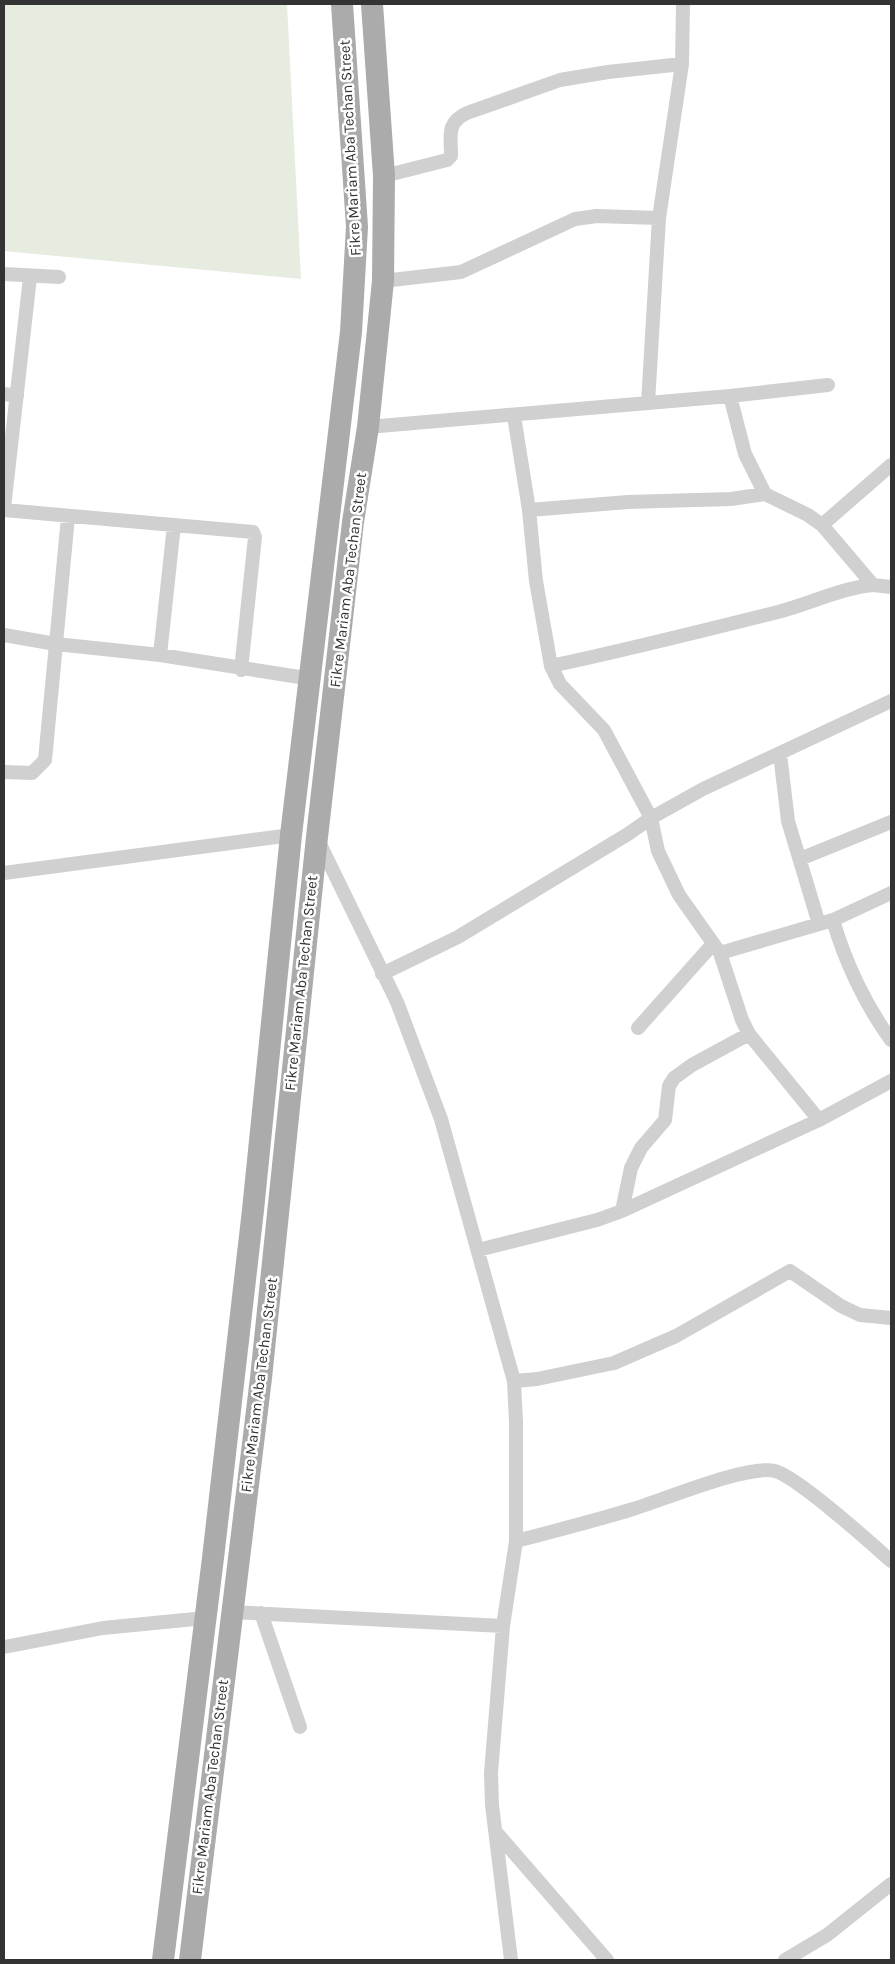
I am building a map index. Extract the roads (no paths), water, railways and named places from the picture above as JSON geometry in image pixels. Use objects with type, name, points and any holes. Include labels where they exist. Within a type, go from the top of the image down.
[{"type":"main road","name":"Fikre Mariam Aba Techan Street","points":[[163,1960],[253,1210],[291,836],[312,679],[356,267],[356,192],[342,4]]},
{"type":"main road","name":"Fikre Mariam Aba Techan Street","points":[[190,1960],[261,1378],[317,836],[353,522],[368,427],[383,282],[384,176],[372,4]]},
{"type":"street","points":[[648,403],[659,218],[682,64],[683,4]]},
{"type":"street","points":[[384,176],[447,160],[451,156],[451,125],[456,119],[467,113],[560,80],[608,72],[682,64]]},
{"type":"street","points":[[383,282],[462,272],[575,219],[597,216],[659,218]]},
{"type":"street","points":[[4,274],[30,277],[59,277]]},
{"type":"street","points":[[30,277],[10,395],[4,509],[68,517],[254,532],[241,670]]},
{"type":"street","points":[[368,427],[514,416],[828,385]]},
{"type":"street","points":[[730,396],[745,454],[765,494]]},
{"type":"street","points":[[514,416],[529,510],[536,581],[550,666],[560,684],[604,730],[650,818],[658,851],[679,895],[716,949],[742,1020],[750,1034],[819,1120]]},
{"type":"street","points":[[822,525],[891,465]]},
{"type":"street","points":[[529,510],[628,502],[731,499],[765,494],[808,515],[822,525],[873,585]]},
{"type":"street","points":[[4,772],[32,773],[44,760],[68,517]]},
{"type":"street","points":[[160,655],[174,525]]},
{"type":"street","points":[[550,666],[650,644],[794,608],[856,587],[873,585],[891,587]]},
{"type":"street","points":[[4,635],[56,644],[160,655],[241,670],[312,679]]},
{"type":"street","points":[[382,974],[458,937],[628,834],[650,818],[703,789],[891,701]]},
{"type":"street","points":[[780,754],[788,821],[800,859],[826,922],[839,941],[867,1000],[891,1040]]},
{"type":"street","points":[[800,859],[891,822]]},
{"type":"street","points":[[4,873],[291,836]]},
{"type":"street","points":[[317,836],[397,1002],[441,1119],[514,1381],[516,1541],[503,1626],[491,1773],[495,1831],[511,1960]]},
{"type":"street","points":[[638,1028],[716,949],[826,922],[891,893]]},
{"type":"street","points":[[622,1211],[631,1168],[641,1148],[665,1120],[669,1086],[674,1078],[692,1065],[750,1034]]},
{"type":"street","points":[[478,1250],[597,1220],[622,1211],[819,1120],[891,1081]]},
{"type":"street","points":[[514,1381],[537,1379],[614,1363],[676,1336],[790,1271],[841,1306],[860,1315],[891,1318]]},
{"type":"street","points":[[516,1541],[633,1510],[742,1473],[762,1469],[777,1471],[802,1488],[891,1561]]},
{"type":"street","points":[[232,1612],[503,1626]]},
{"type":"street","points":[[261,1613],[300,1727]]},
{"type":"street","points":[[4,1647],[103,1628],[205,1618]]},
{"type":"street","points":[[495,1831],[607,1960]]},
{"type":"street","points":[[785,1960],[827,1935],[891,1884]]}]
